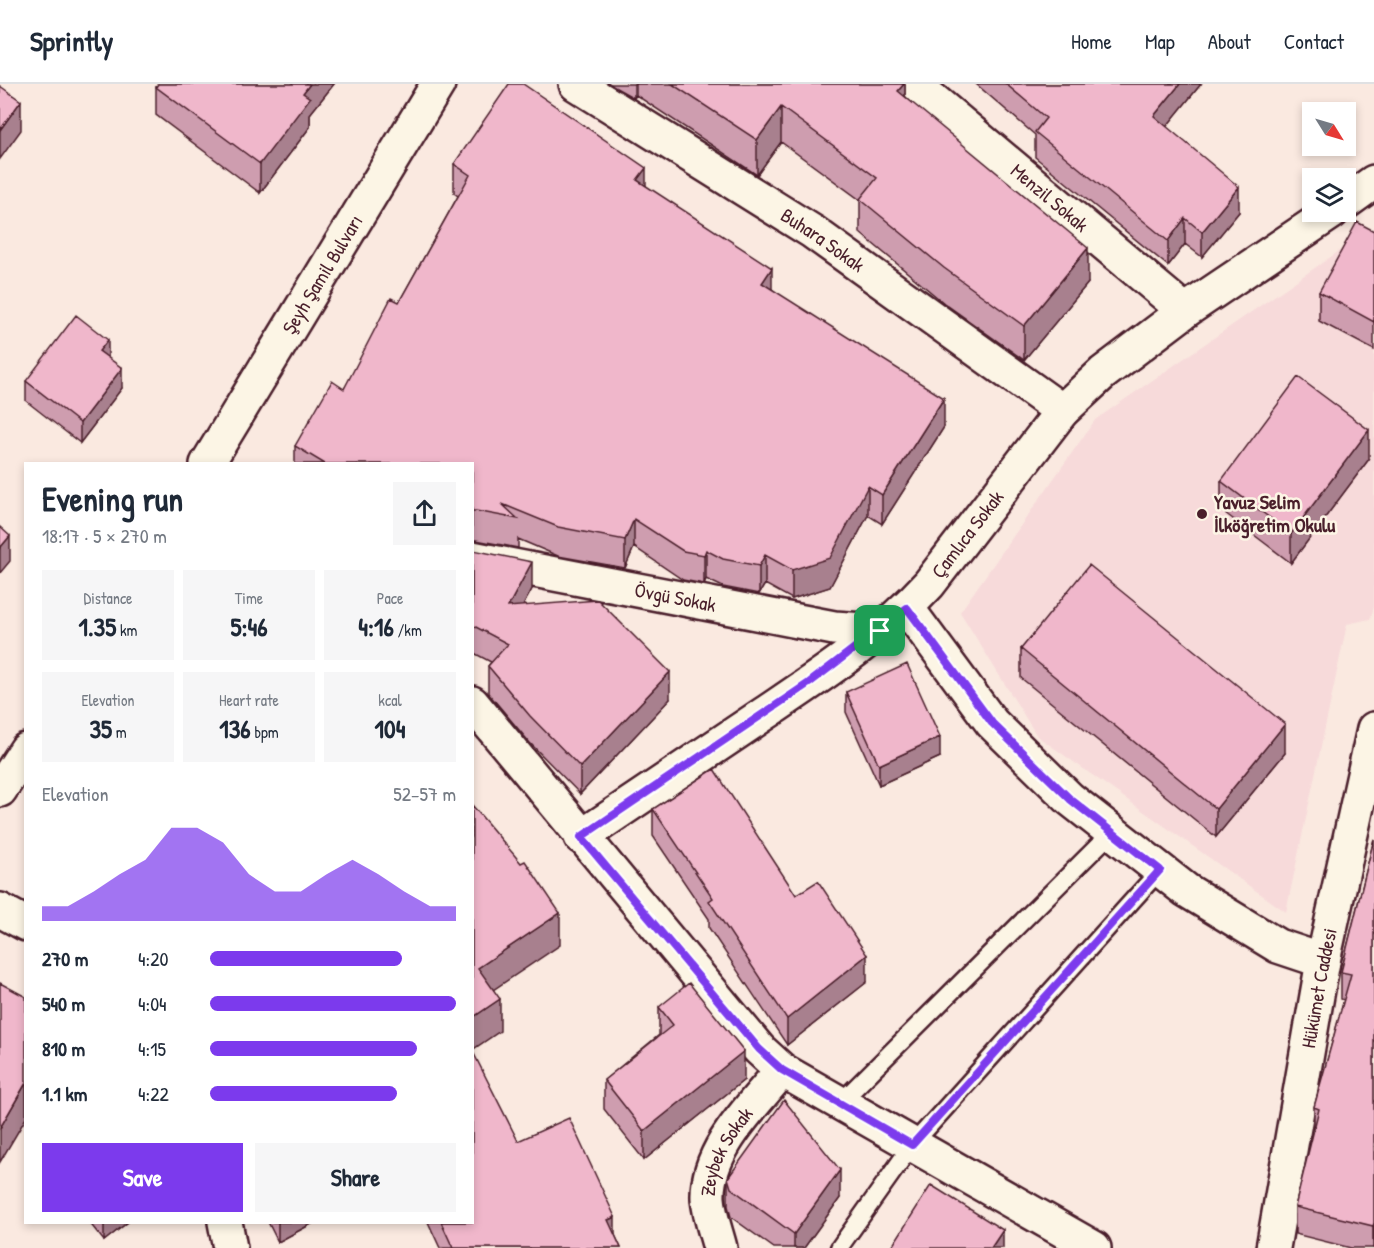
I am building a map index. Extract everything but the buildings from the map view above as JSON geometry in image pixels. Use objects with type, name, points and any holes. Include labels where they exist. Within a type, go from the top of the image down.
[{"type":"street","name":"Şeyh Şamil Bulvarı","points":[[208,462],[438,84]]},
{"type":"street","name":"Buhara Sokak","points":[[576,84],[813,232],[1062,411]]},
{"type":"street","name":"Menzil Sokak","points":[[914,84],[1185,311]]},
{"type":"street","points":[[1356,195],[1374,182]]},
{"type":"street","name":"Çamlıca Sokak","points":[[581,837],[809,683],[880,631],[907,608],[968,535],[1062,411],[1138,344],[1317,222]]},
{"type":"street","name":"Övgü Sokak","points":[[474,558],[834,628],[880,631]]},
{"type":"street","points":[[907,608],[992,723],[1070,799],[1186,890],[1278,946],[1323,961]]},
{"type":"street","points":[[474,705],[759,1049],[782,1070],[1094,1248]]},
{"type":"street","name":"Hükümet Caddesi","points":[[1273,1248],[1323,961],[1374,729]]},
{"type":"street","points":[[0,790],[24,753]]},
{"type":"street","points":[[0,910],[24,923]]},
{"type":"street","name":"Zeybek Sokak","points":[[720,1248],[708,1197],[711,1174],[721,1149],[782,1070]]},
{"type":"street","points":[[225,1224],[230,1248]]},
{"type":"lane","points":[[840,1103],[1112,832]]},
{"type":"lane","points":[[839,1248],[912,1145],[1160,870]]},
{"type":"shaded area","name":"Yavuz Selim İlköğretim Okulu","points":[[1374,227],[1374,607],[1370,619],[1347,624],[1286,912],[1037,736],[960,612],[1095,420]]},
{"type":"place","name":"Yavuz Selim İlköğretim Okulu","points":[[1202,514]]},
{"type":"route","points":[[907,608],[992,723],[1070,799],[1160,870],[912,1145],[782,1070],[759,1049],[581,837],[809,683],[880,631],[907,608]]}]
